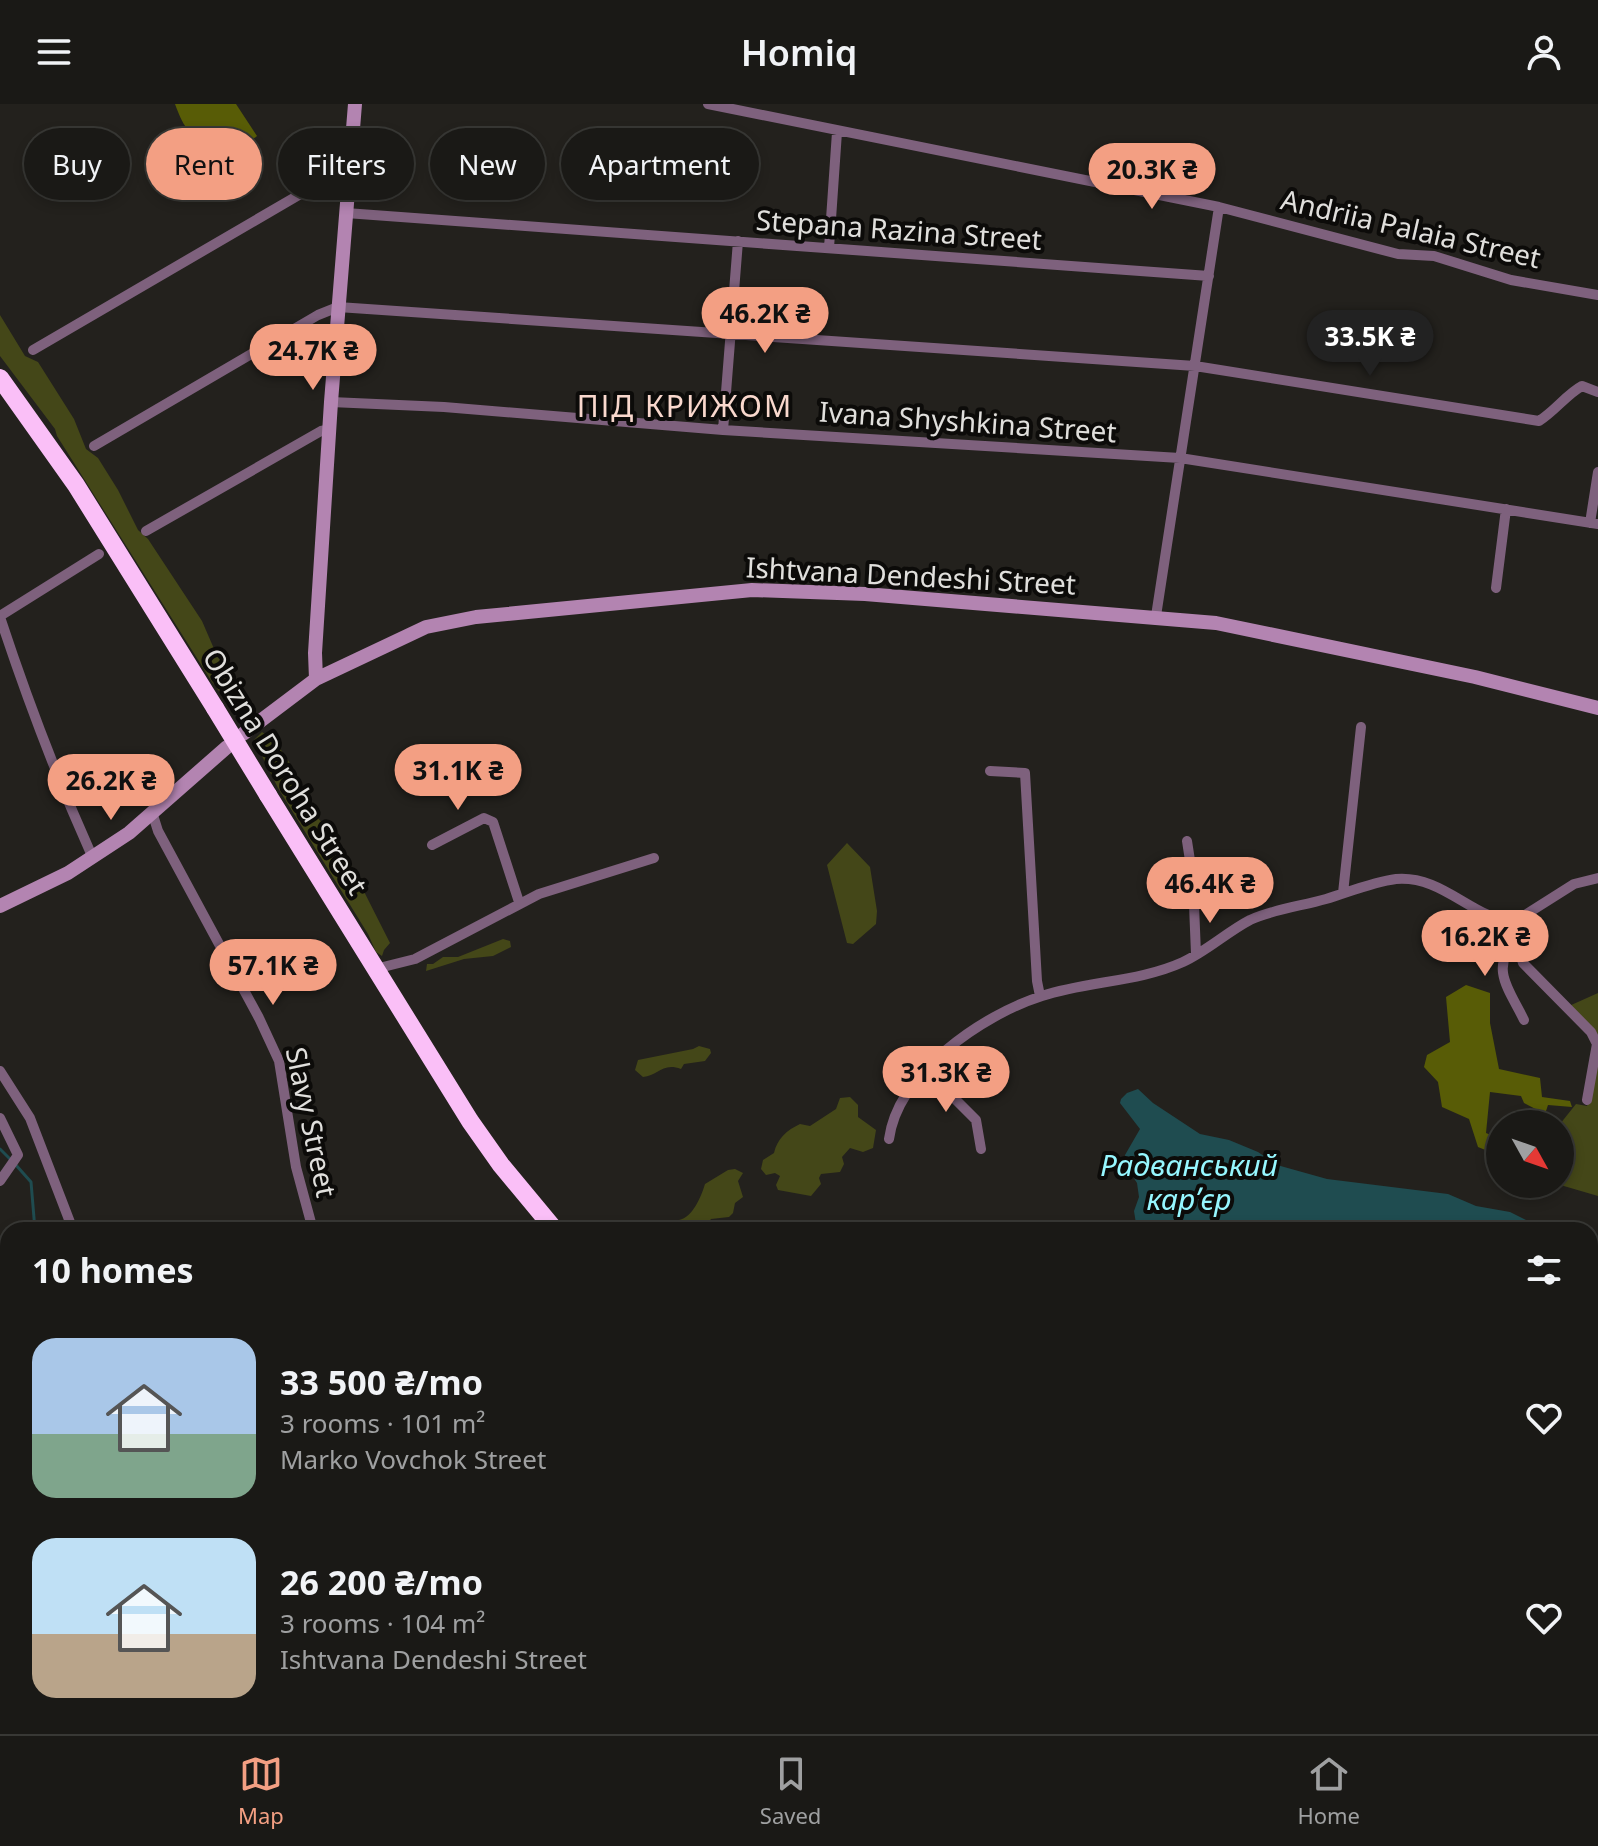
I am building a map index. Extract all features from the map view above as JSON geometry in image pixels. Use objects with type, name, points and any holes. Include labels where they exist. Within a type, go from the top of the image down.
[{"type":"highway","name":"Obizna Doroha Street","points":[[0,378],[76,485],[470,1121],[501,1165],[548,1222]]},
{"type":"street","points":[[353,128],[355,104]]},
{"type":"street","name":"Andriia Palaia Street","points":[[708,104],[1219,207],[1398,254],[1434,256],[1511,280],[1598,295]]},
{"type":"street","points":[[829,248],[837,132]]},
{"type":"street","points":[[33,350],[290,200]]},
{"type":"street","points":[[316,679],[315,653],[331,402],[347,200]]},
{"type":"street","points":[[1156,616],[1219,207]]},
{"type":"street","name":"Stepana Razina Street","points":[[346,213],[1209,276]]},
{"type":"street","points":[[723,430],[738,241]]},
{"type":"street","points":[[94,446],[318,315],[338,307],[1195,366],[1539,421],[1554,412],[1582,386],[1598,392]]},
{"type":"street","name":"Ivana Shyshkina Street","points":[[331,402],[444,407],[723,430],[1180,458],[1594,524]]},
{"type":"street","points":[[146,531],[321,431],[331,429]]},
{"type":"street","points":[[1594,524],[1598,472]]},
{"type":"street","points":[[1496,588],[1506,509]]},
{"type":"street","points":[[92,856],[47,752],[0,616],[99,554]]},
{"type":"street","name":"Ishtvana Dendeshi Street","points":[[243,734],[316,679],[413,632],[449,622],[710,593],[764,590],[841,592],[1216,623],[1475,677],[1598,708]]},
{"type":"street","points":[[1343,893],[1361,727]]},
{"type":"street","points":[[0,906],[68,873],[129,833],[227,747]]},
{"type":"street","points":[[990,771],[1025,773],[1040,996]]},
{"type":"street","name":"Slavy Street","points":[[152,812],[158,831],[279,1061],[296,1167],[311,1222]]},
{"type":"street","points":[[432,845],[484,818],[489,819],[493,822],[519,902]]},
{"type":"street","points":[[1187,841],[1193,880],[1196,954]]},
{"type":"street","points":[[375,969],[415,959],[519,902],[654,858]]},
{"type":"street","points":[[889,1139],[902,1104],[926,1070],[971,1031],[1040,996],[1142,975],[1183,962],[1252,919],[1385,881],[1420,881],[1447,890],[1496,918],[1514,922],[1574,884],[1598,878]]},
{"type":"street","points":[[1514,922],[1520,957],[1528,970],[1591,1032],[1597,1044],[1587,1100]]},
{"type":"street","points":[[1516,941],[1501,962],[1502,974],[1524,1020]]},
{"type":"street","points":[[926,1070],[976,1120],[981,1149]]},
{"type":"street","points":[[0,1071],[30,1118],[70,1222]]},
{"type":"street","points":[[0,1118],[17,1150],[13,1163],[1,1177]]},
{"type":"green space","points":[[0,315],[25,356],[38,362],[74,419],[86,449],[98,458],[138,530],[148,539],[202,621],[218,658],[225,663],[241,704],[239,708],[232,708],[212,682],[55,429],[0,356]]},
{"type":"green space","points":[[262,732],[283,752],[316,815],[324,824],[324,831],[344,852],[390,943],[382,956],[376,952],[278,788],[254,740]]},
{"type":"green space","points":[[847,843],[870,867],[877,911],[876,924],[853,944],[847,943],[827,865]]},
{"type":"green space","points":[[503,939],[510,941],[511,947],[493,956],[464,959],[426,971],[427,964],[433,964],[443,957],[458,957]]},
{"type":"green space","points":[[1598,993],[1598,1037],[1569,1006]]},
{"type":"green space","points":[[699,1046],[710,1049],[711,1053],[705,1061],[684,1064],[681,1069],[665,1068],[643,1077],[635,1070],[638,1060]]},
{"type":"green space","points":[[1598,1050],[1598,1196],[1574,1189],[1574,1110],[1571,1110],[1576,1104],[1587,1106]]},
{"type":"green space","points":[[850,1097],[858,1105],[858,1117],[876,1130],[873,1148],[863,1152],[850,1148],[842,1157],[844,1164],[840,1172],[821,1174],[821,1184],[811,1196],[778,1190],[776,1185],[780,1176],[775,1173],[766,1175],[761,1169],[763,1160],[774,1153],[780,1139],[791,1129],[800,1124],[810,1126],[836,1109],[840,1098]]},
{"type":"green space","points":[[728,1170],[743,1173],[738,1181],[743,1197],[735,1203],[733,1213],[709,1222],[679,1222],[692,1211],[705,1184]]},
{"type":"shaded area","points":[[175,104],[236,104],[252,128],[187,128]]},
{"type":"shaded area","points":[[1466,985],[1490,993],[1490,1023],[1499,1069],[1540,1078],[1542,1097],[1570,1101],[1572,1107],[1548,1105],[1546,1110],[1537,1110],[1524,1103],[1521,1096],[1490,1092],[1486,1110],[1486,1150],[1478,1147],[1469,1119],[1442,1107],[1438,1082],[1424,1067],[1427,1055],[1450,1042],[1446,997]]},
{"type":"water","name":"Радванський карʼєр","points":[[1138,1089],[1153,1103],[1200,1134],[1229,1140],[1258,1152],[1277,1165],[1327,1179],[1448,1194],[1476,1206],[1510,1212],[1530,1222],[1136,1222],[1134,1211],[1139,1197],[1137,1183],[1127,1168],[1125,1155],[1140,1129],[1120,1103],[1127,1093]]},
{"type":"waterway","points":[[0,1149],[10,1159]]},
{"type":"waterway","points":[[15,1164],[31,1182],[34,1222]]},
{"type":"district","name":"ПІД КРИЖОМ","points":[[685,405]]}]
